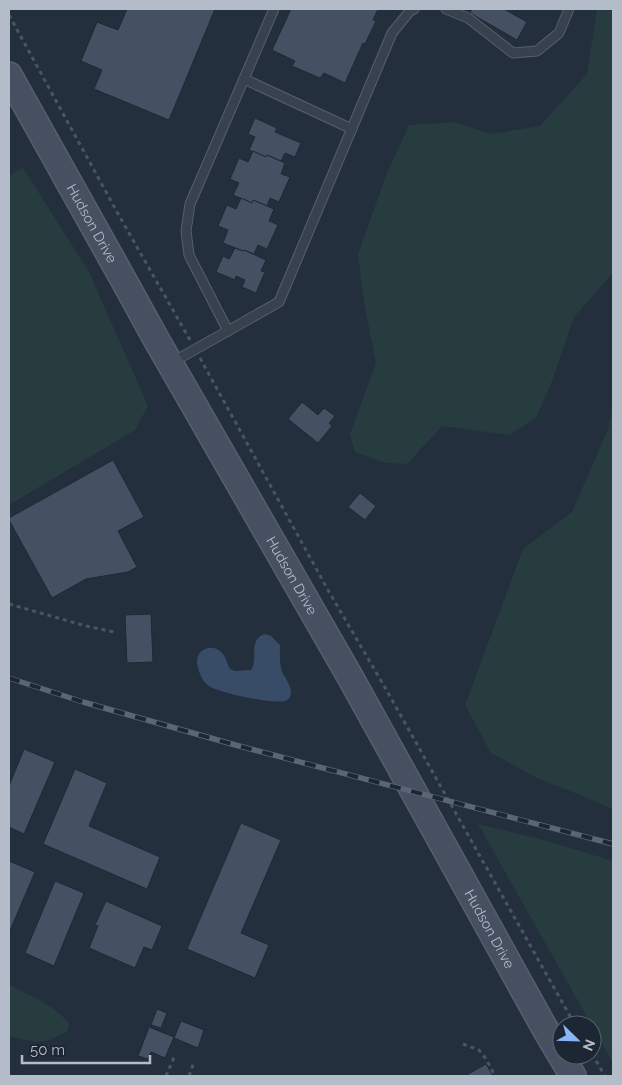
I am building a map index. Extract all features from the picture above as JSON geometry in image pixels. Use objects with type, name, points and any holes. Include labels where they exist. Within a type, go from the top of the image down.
[{"type":"main road","name":"Hudson Drive","points":[[9,75],[170,364],[349,675],[573,1076]]},
{"type":"lane","points":[[228,331],[189,255],[186,231],[190,204],[274,9]]},
{"type":"lane","points":[[170,364],[279,302],[392,33],[410,10],[414,9]]},
{"type":"lane","points":[[446,9],[468,18],[513,53],[537,51],[559,33],[569,9]]},
{"type":"lane","points":[[244,79],[352,129]]},
{"type":"path","points":[[9,15],[328,590],[569,1015]]},
{"type":"path","points":[[9,604],[114,632]]},
{"type":"path","points":[[463,1044],[479,1050],[493,1075]]},
{"type":"path","points":[[166,1076],[175,1055]]},
{"type":"path","points":[[189,1076],[194,1062]]},
{"type":"path","points":[[598,1065],[605,1076]]},
{"type":"green space","points":[[597,9],[613,9],[613,273],[574,317],[552,381],[536,418],[509,435],[442,426],[407,464],[386,463],[355,452],[350,434],[376,363],[364,302],[358,254],[387,173],[409,125],[455,122],[491,134],[540,126],[587,74]]},
{"type":"green space","points":[[23,168],[89,272],[148,406],[135,430],[9,505],[9,176]]},
{"type":"green space","points":[[613,406],[613,809],[537,778],[491,753],[465,705],[523,549],[572,512],[608,429]]},
{"type":"green space","points":[[478,824],[544,840],[613,861],[613,1063],[602,1044],[602,1015],[586,1015]]},
{"type":"green space","points":[[9,985],[56,1011],[69,1023],[67,1032],[50,1040],[35,1042],[9,1036]]},
{"type":"water","points":[[265,634],[271,636],[280,645],[281,669],[291,691],[288,699],[278,702],[246,697],[223,692],[204,682],[197,663],[197,658],[202,651],[209,648],[217,649],[224,656],[230,669],[235,671],[251,670],[256,641]]},
{"type":"building","points":[[127,9],[215,9],[169,120],[94,89],[102,70],[81,61],[97,22],[118,30]]},
{"type":"building","points":[[291,9],[378,9],[373,20],[376,21],[365,44],[363,43],[345,83],[324,73],[320,78],[292,66],[295,61],[272,50]]},
{"type":"building","points":[[472,9],[504,9],[527,22],[517,40],[470,13]]},
{"type":"building","points":[[255,118],[277,128],[275,132],[301,143],[295,157],[285,153],[281,161],[249,150],[255,137],[248,134]]},
{"type":"building","points":[[253,151],[285,163],[281,174],[290,177],[279,202],[270,198],[267,206],[253,200],[252,203],[233,195],[239,183],[230,179],[239,158],[248,162]]},
{"type":"building","points":[[241,198],[252,203],[253,200],[274,209],[269,221],[278,225],[267,249],[258,245],[254,254],[223,243],[228,230],[218,226],[227,205],[236,209]]},
{"type":"building","points":[[235,248],[266,260],[261,271],[265,272],[256,293],[242,287],[245,280],[236,276],[235,280],[216,272],[223,256],[229,259]]},
{"type":"building","points":[[302,402],[318,415],[324,408],[335,416],[329,423],[332,426],[318,443],[288,419]]},
{"type":"building","points":[[113,460],[144,517],[118,531],[137,567],[128,572],[86,579],[52,598],[9,518]]},
{"type":"building","points":[[360,493],[376,506],[365,520],[348,507]]},
{"type":"building","points":[[151,614],[153,662],[127,663],[125,615]]},
{"type":"building","points":[[24,749],[55,762],[24,834],[9,827],[9,786]]},
{"type":"building","points":[[75,769],[107,783],[89,826],[160,857],[147,889],[43,844]]},
{"type":"building","points":[[241,823],[281,840],[241,933],[269,945],[255,978],[187,949]]},
{"type":"building","points":[[9,861],[35,872],[9,933]]},
{"type":"building","points":[[55,881],[84,893],[54,966],[25,953]]},
{"type":"building","points":[[106,901],[162,926],[152,950],[144,947],[135,968],[89,948],[98,926],[95,925]]},
{"type":"building","points":[[157,1009],[167,1013],[161,1028],[151,1025]]},
{"type":"building","points":[[181,1021],[204,1030],[198,1048],[174,1038]]},
{"type":"building","points":[[149,1027],[174,1037],[165,1058],[151,1052],[148,1059],[138,1056]]},
{"type":"building","points":[[486,1064],[493,1076],[465,1076]]},
{"type":"railway","points":[[9,678],[83,702],[239,746],[613,844]]}]
